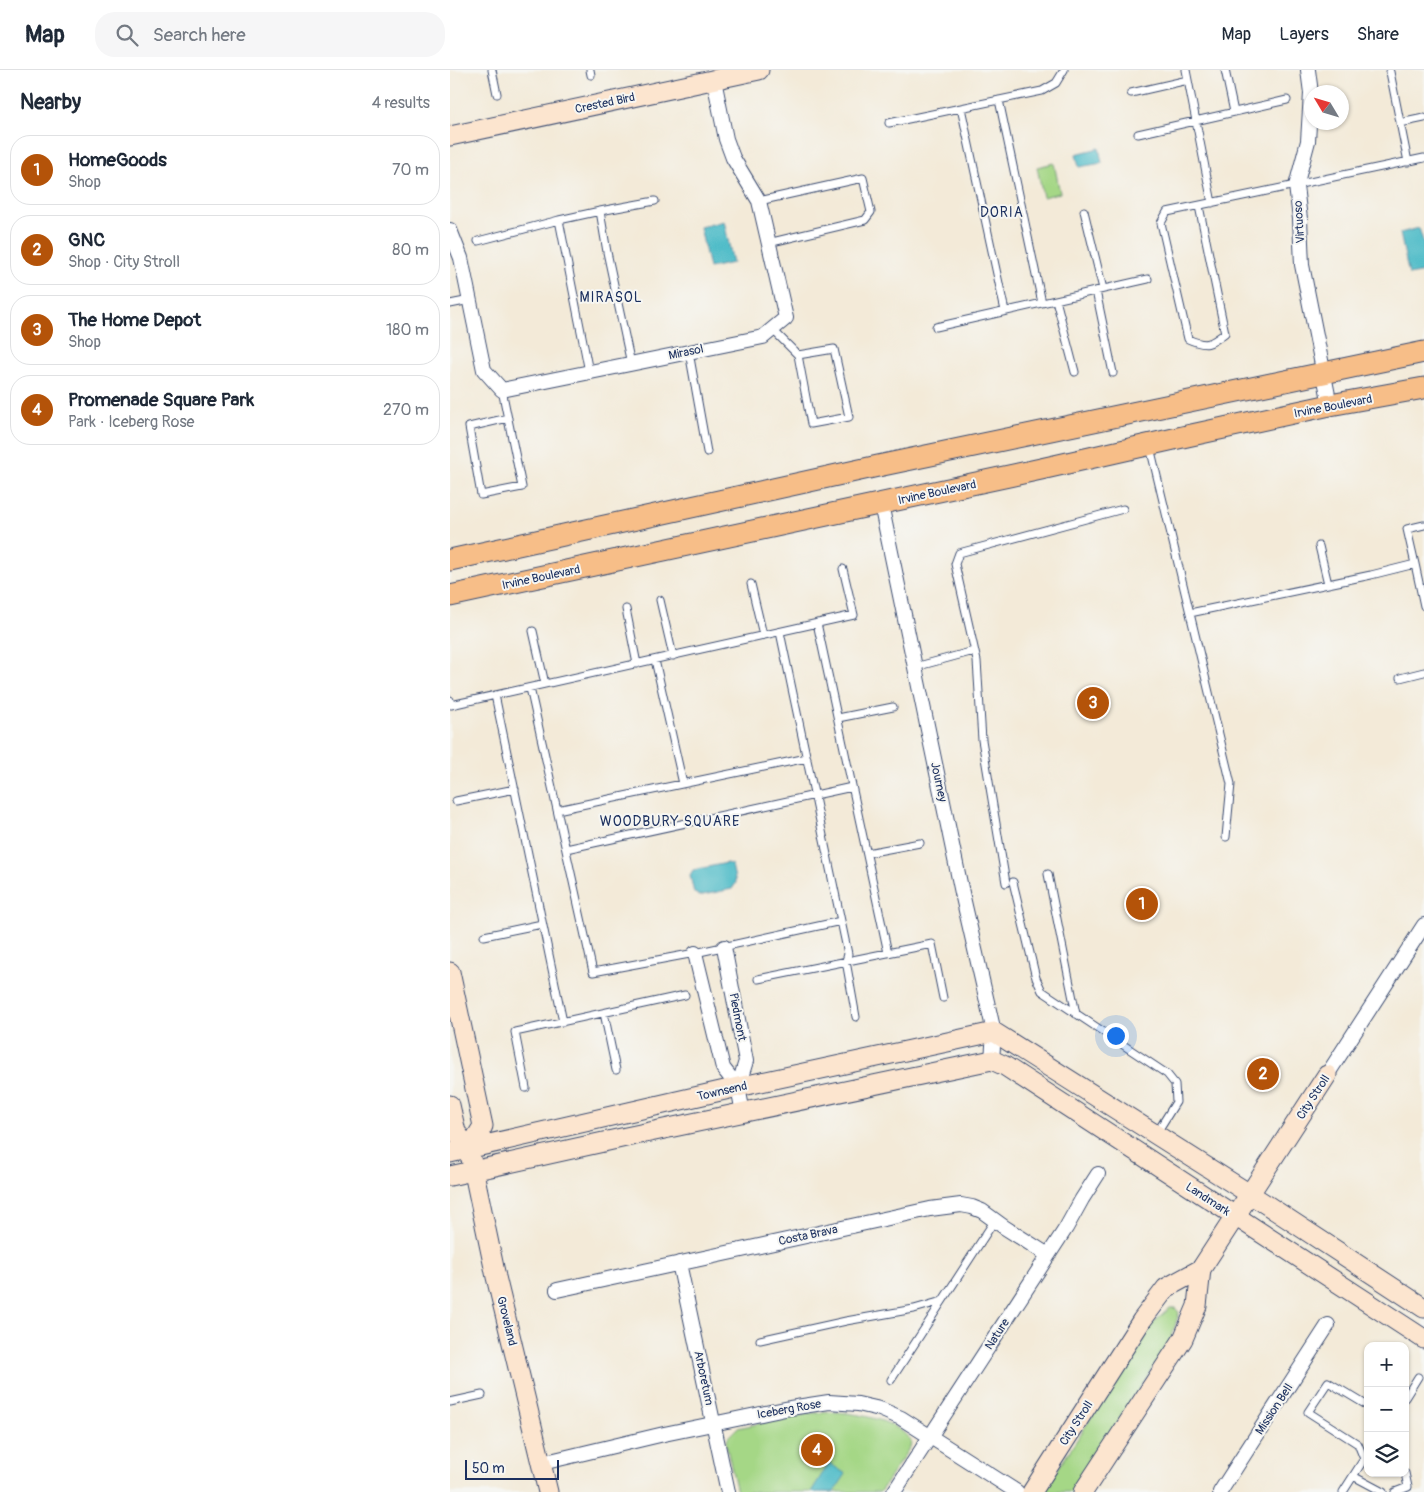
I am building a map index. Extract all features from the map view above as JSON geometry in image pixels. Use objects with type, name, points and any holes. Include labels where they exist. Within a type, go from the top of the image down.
[{"type":"main road","points":[[450,560],[878,466],[1424,352]]},
{"type":"main road","name":"Irvine Boulevard","points":[[450,596],[881,504],[1330,405],[1424,388]]},
{"type":"street","name":"Crested Bird","points":[[450,136],[759,70]]},
{"type":"street","name":"Virtuoso","points":[[1308,70],[1312,93],[1308,141],[1296,186],[1302,265],[1330,405]]},
{"type":"street","points":[[714,80],[726,139],[733,158],[758,201],[786,318],[772,329]]},
{"type":"street","points":[[450,230],[470,300],[484,370],[502,390]]},
{"type":"street","name":"Mirasol","points":[[502,390],[763,336],[772,329]]},
{"type":"street","name":"Journey","points":[[881,504],[962,893],[994,1032],[992,1060]]},
{"type":"street","name":"City Stroll","points":[[1083,1492],[1183,1339],[1197,1306],[1201,1269],[1424,925]]},
{"type":"street","name":"Piedmont","points":[[724,947],[746,1061],[738,1087]]},
{"type":"street","name":"Piedmont","points":[[695,954],[723,1068],[738,1087],[744,1113]]},
{"type":"street","points":[[450,972],[483,1126],[469,1149]]},
{"type":"street","points":[[994,1032],[1424,1308]]},
{"type":"street","name":"Townsend","points":[[450,1153],[738,1087],[994,1032]]},
{"type":"street","name":"Townsend","points":[[450,1176],[992,1060]]},
{"type":"street","name":"Landmark","points":[[992,1060],[1005,1066],[1424,1338]]},
{"type":"street","name":"Groveland","points":[[450,1105],[456,1132],[469,1149],[496,1277],[548,1492]]},
{"type":"street","name":"Nature","points":[[894,1492],[1048,1255],[1098,1174]]},
{"type":"street","name":"Costa Brava","points":[[557,1290],[930,1209],[960,1205],[982,1211],[1048,1255]]},
{"type":"street","name":"Arboretum","points":[[679,1263],[728,1492]]},
{"type":"street","name":"City Stroll","points":[[1032,1492],[1142,1320],[1166,1288],[1201,1269]]},
{"type":"street","name":"Mission Bell","points":[[1220,1492],[1328,1326]]},
{"type":"street","name":"Iceberg Rose","points":[[542,1463],[714,1424],[799,1406],[829,1402],[858,1404],[880,1409],[901,1418],[1017,1492]]},
{"type":"lane","points":[[492,70],[497,94]]},
{"type":"lane","points":[[889,123],[1042,91],[1056,83],[1064,70]]},
{"type":"lane","points":[[1186,70],[1212,203]]},
{"type":"lane","points":[[1225,70],[1234,112]]},
{"type":"lane","points":[[1390,72],[1408,162]]},
{"type":"lane","points":[[1131,93],[1188,80]]},
{"type":"lane","points":[[999,100],[1042,303]]},
{"type":"lane","points":[[1138,134],[1287,100]]},
{"type":"lane","points":[[961,108],[1005,311]]},
{"type":"lane","points":[[1400,123],[1424,118]]},
{"type":"lane","points":[[1199,206],[1225,333],[1214,343],[1201,344],[1188,339],[1161,223],[1167,212],[1424,158]]},
{"type":"lane","points":[[758,201],[863,178],[871,212],[865,220],[768,243]]},
{"type":"lane","points":[[478,241],[558,220],[656,201]]},
{"type":"lane","points":[[600,211],[631,364]]},
{"type":"lane","points":[[1084,212],[1100,290],[1113,373]]},
{"type":"lane","points":[[558,220],[589,372]]},
{"type":"lane","points":[[936,327],[1148,279]]},
{"type":"lane","points":[[450,304],[470,300]]},
{"type":"lane","points":[[1056,300],[1075,372]]},
{"type":"lane","points":[[772,329],[798,355],[812,424],[849,417],[834,349],[798,355]]},
{"type":"lane","points":[[689,352],[707,452]]},
{"type":"lane","points":[[502,390],[508,418],[522,487],[481,495],[469,427],[508,418]]},
{"type":"lane","points":[[1150,444],[1231,784],[1226,836]]},
{"type":"lane","points":[[1123,509],[959,552],[955,564],[977,661],[982,740],[1009,882],[1036,978],[1042,991],[1167,1074],[1175,1084],[1176,1102],[1155,1134]]},
{"type":"lane","points":[[1424,525],[1407,529],[1424,606]]},
{"type":"lane","points":[[1319,546],[1328,584]]},
{"type":"lane","points":[[1190,613],[1415,564]]},
{"type":"lane","points":[[450,700],[451,705],[854,615],[844,569]]},
{"type":"lane","points":[[751,584],[763,636]]},
{"type":"lane","points":[[660,600],[673,656]]},
{"type":"lane","points":[[626,609],[637,664]]},
{"type":"lane","points":[[817,623],[888,953]]},
{"type":"lane","points":[[533,631],[545,684]]},
{"type":"lane","points":[[780,632],[848,954],[846,961],[856,1017]]},
{"type":"lane","points":[[915,667],[974,651]]},
{"type":"lane","points":[[655,660],[682,784]]},
{"type":"lane","points":[[1400,678],[1424,672]]},
{"type":"lane","points":[[530,688],[593,972],[695,954],[841,921]]},
{"type":"lane","points":[[495,695],[563,1022]]},
{"type":"lane","points":[[838,718],[893,707]]},
{"type":"lane","points":[[557,810],[807,758]]},
{"type":"lane","points":[[566,849],[852,787]]},
{"type":"lane","points":[[456,801],[515,789]]},
{"type":"lane","points":[[867,853],[920,843]]},
{"type":"lane","points":[[1048,874],[1076,1014]]},
{"type":"lane","points":[[484,936],[542,924]]},
{"type":"lane","points":[[758,979],[932,944],[943,998]]},
{"type":"lane","points":[[526,1088],[515,1032],[685,995]]},
{"type":"lane","points":[[604,1013],[616,1070]]},
{"type":"lane","points":[[891,1380],[995,1220]]},
{"type":"lane","points":[[760,1340],[846,1321],[914,1309],[942,1301]]},
{"type":"lane","points":[[1409,1391],[1418,1376]]},
{"type":"lane","points":[[1343,1492],[1364,1459],[1358,1444],[1308,1412],[1328,1382],[1364,1404]]},
{"type":"lane","points":[[450,1402],[482,1395]]},
{"type":"lane","points":[[1353,1476],[1383,1492]]},
{"type":"lane","points":[[1395,1492],[1408,1487],[1406,1477]]},
{"type":"green space","points":[[1054,163],[1060,193],[1043,197],[1037,167]]},
{"type":"green space","points":[[1170,1308],[1175,1308],[1179,1313],[1171,1339],[1073,1492],[1043,1492],[1151,1325]]},
{"type":"green space","points":[[837,1412],[867,1417],[889,1424],[906,1435],[911,1442],[910,1447],[880,1492],[737,1492],[726,1444],[728,1437],[737,1428],[813,1413]]},
{"type":"water","points":[[1099,148],[1102,163],[1079,167],[1076,154]]},
{"type":"water","points":[[724,221],[733,263],[709,268],[700,227]]},
{"type":"water","points":[[1419,228],[1424,244],[1424,272],[1409,275],[1400,233]]},
{"type":"water","points":[[727,863],[732,865],[736,883],[732,889],[698,896],[694,893],[690,875],[693,870]]},
{"type":"water","points":[[829,1463],[846,1474],[834,1492],[811,1492]]},
{"type":"place","name":"The Home Depot","points":[[1093,703]]},
{"type":"place","name":"HomeGoods","points":[[1142,904]]},
{"type":"place","name":"GNC","points":[[1263,1074]]},
{"type":"place","name":"Promenade Square Park","points":[[817,1450]]},
{"type":"district","name":"DORIA","points":[[1002,212]]},
{"type":"district","name":"MIRASOL","points":[[611,297]]},
{"type":"district","name":"WOODBURY SQUARE","points":[[670,821]]}]
